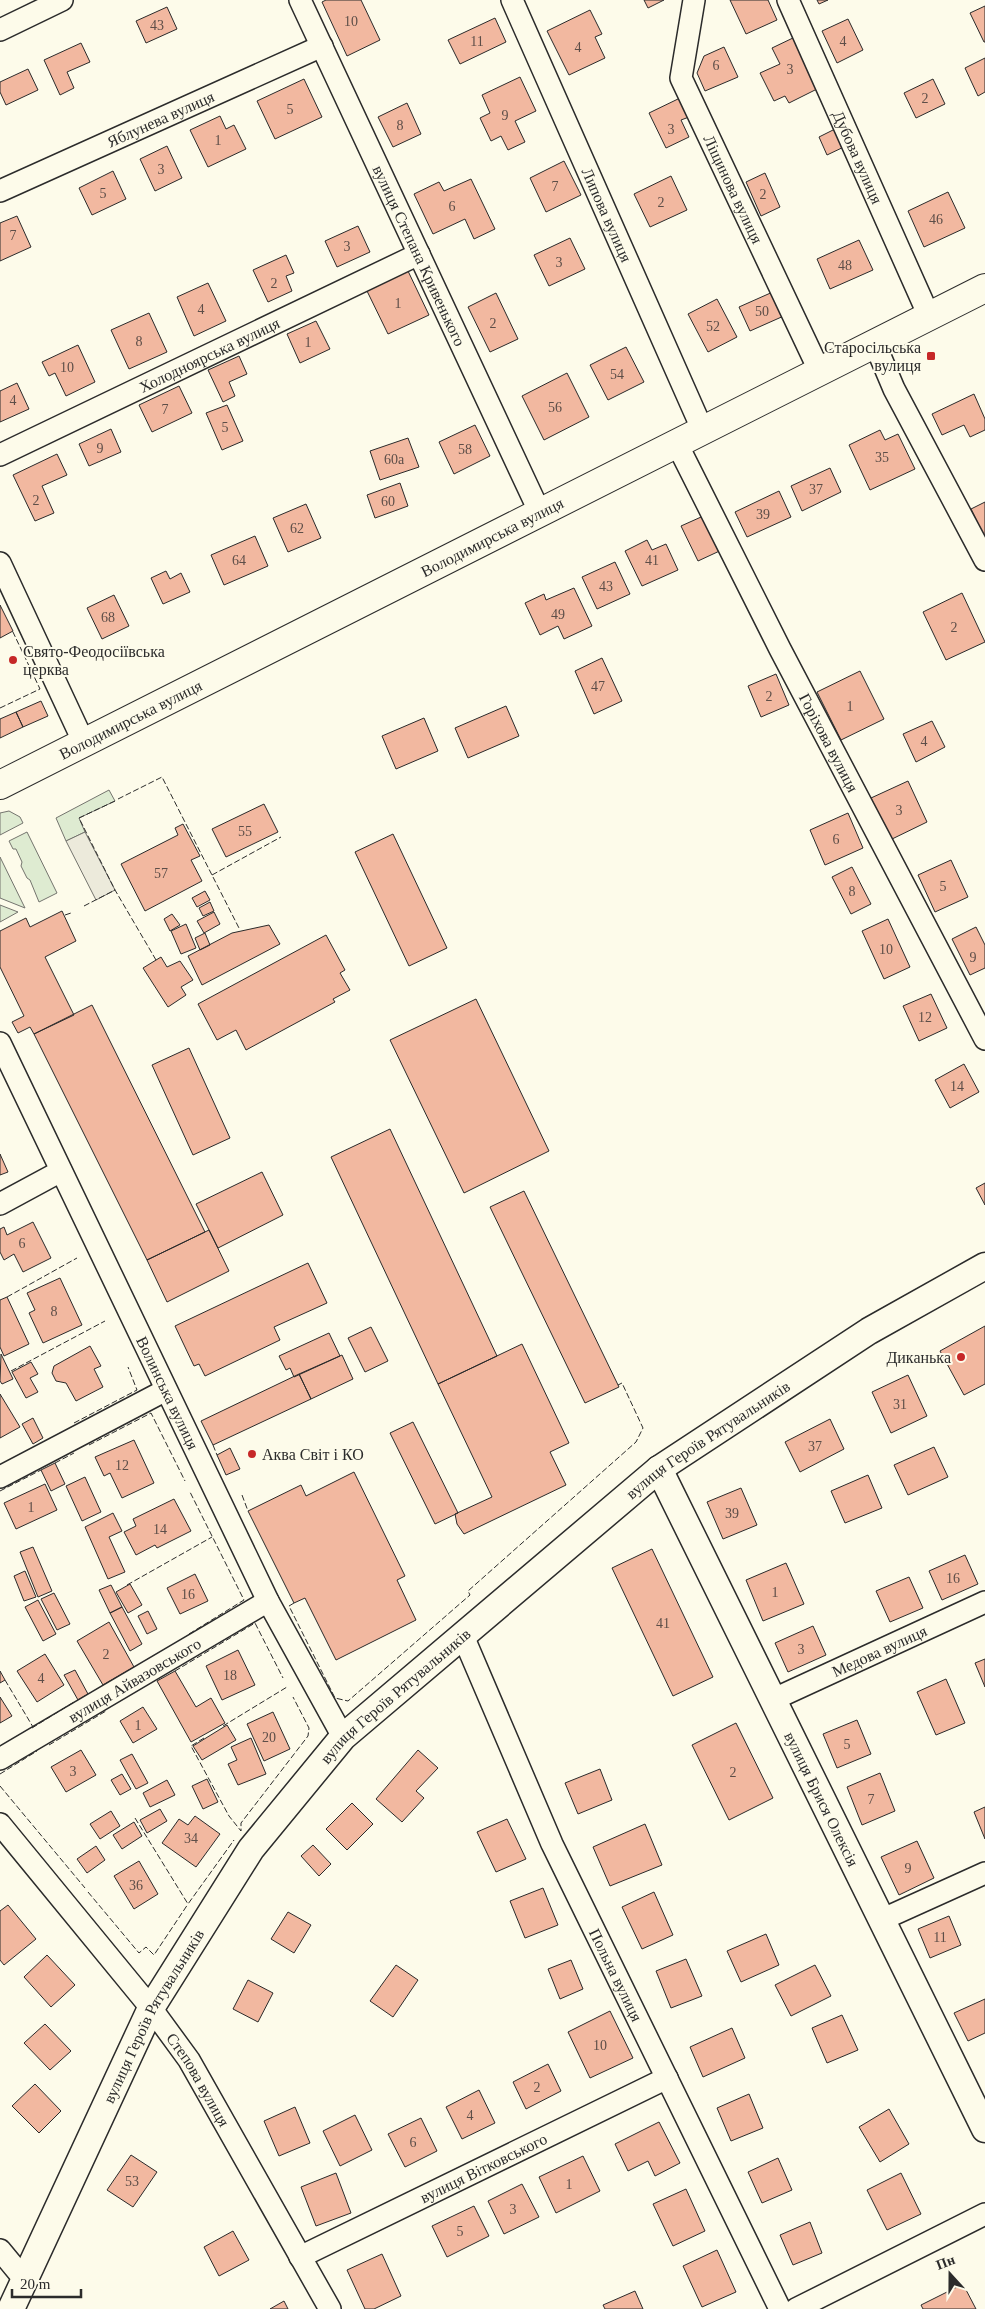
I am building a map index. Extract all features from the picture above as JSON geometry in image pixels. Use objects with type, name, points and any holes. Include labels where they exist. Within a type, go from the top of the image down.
[{"type":"main road","name":"Володимирська вулиця","points":[[0,785],[985,288]]},
{"type":"street","points":[[0,30],[62,0]]},
{"type":"street","name":"вулиця Степана Кривенького","points":[[300,0],[540,513]]},
{"type":"street","name":"Липова вулиця","points":[[512,0],[703,430]]},
{"type":"street","name":"Ліщинова вулиця","points":[[694,0],[681,78],[820,372]]},
{"type":"street","name":"Дубова вулиця","points":[[788,0],[929,316]]},
{"type":"street","name":"Яблунева вулиця","points":[[0,191],[322,46]]},
{"type":"street","name":"Холодноярська вулиця","points":[[0,455],[419,254]]},
{"type":"street","points":[[875,344],[894,390],[985,560]]},
{"type":"street","name":"Горіхова вулиця","points":[[677,444],[780,649],[985,1039]]},
{"type":"street","points":[[0,563],[84,743]]},
{"type":"street","name":"Волинська вулиця","points":[[0,1043],[268,1601],[344,1737]]},
{"type":"street","points":[[0,1204],[61,1171]]},
{"type":"street","name":"вулиця Героїв Рятувальників","points":[[11,2309],[151,2008],[251,1849],[344,1737],[659,1468],[869,1331],[985,1266]]},
{"type":"street","points":[[0,1477],[166,1390]]},
{"type":"street","name":"вулиця Брися Олексія","points":[[659,1468],[985,2129]]},
{"type":"street","name":"вулиця Айвазовського","points":[[0,1759],[268,1601]]},
{"type":"street","name":"Медова вулиця","points":[[772,1700],[985,1602]]},
{"type":"street","name":"Польна вулиця","points":[[463,1636],[552,1844],[780,2309]]},
{"type":"street","name":"Степова вулиця","points":[[0,1824],[151,2008],[190,2060],[330,2309]]},
{"type":"street","points":[[881,1920],[985,1873]]},
{"type":"street","name":"вулиця Вітковського","points":[[300,2257],[667,2078]]},
{"type":"street","points":[[796,2309],[985,2214]]},
{"type":"street","points":[[0,2250],[24,2280]]},
{"type":"green space","points":[[109,790],[115,801],[79,818],[85,832],[66,841],[56,818]]},
{"type":"green space","points":[[9,811],[20,817],[23,823],[0,835],[0,813]]},
{"type":"green space","points":[[27,832],[57,893],[39,902],[30,880],[21,866],[22,862],[16,849],[13,849],[9,841]]},
{"type":"green space","points":[[0,857],[25,908],[0,898]]},
{"type":"green space","points":[[0,905],[18,912],[0,922]]},
{"type":"shaded area","points":[[85,832],[115,890],[96,900],[66,841]]},
{"type":"building","points":[[326,0],[361,0],[380,40],[347,56],[322,2]]},
{"type":"building","points":[[644,0],[664,0],[648,8]]},
{"type":"building","points":[[730,0],[768,0],[777,20],[746,34]]},
{"type":"building","points":[[817,0],[828,0],[819,4]]},
{"type":"building","points":[[985,6],[985,42],[984,42],[970,13]]},
{"type":"building","points":[[167,7],[177,29],[146,43],[136,21]]},
{"type":"building","points":[[590,10],[602,34],[595,37],[605,58],[569,75],[547,31]]},
{"type":"building","points":[[495,18],[506,42],[460,64],[448,40]]},
{"type":"building","points":[[848,19],[863,50],[837,63],[822,31]]},
{"type":"building","points":[[795,37],[819,88],[789,103],[785,96],[774,101],[760,73],[780,64],[772,48]]},
{"type":"building","points":[[81,43],[90,62],[67,72],[74,88],[60,95],[44,60]]},
{"type":"building","points":[[724,47],[738,77],[705,91],[697,73],[704,56]]},
{"type":"building","points":[[985,58],[985,92],[978,96],[965,68]]},
{"type":"building","points":[[28,69],[38,90],[6,105],[0,92],[0,82]]},
{"type":"building","points":[[520,77],[536,111],[515,121],[525,142],[508,150],[501,136],[491,141],[480,118],[490,113],[482,95]]},
{"type":"building","points":[[304,79],[322,117],[275,139],[257,101]]},
{"type":"building","points":[[933,79],[945,104],[916,118],[904,93]]},
{"type":"building","points":[[680,98],[689,117],[681,120],[689,137],[666,148],[649,113]]},
{"type":"building","points":[[407,103],[421,134],[393,147],[378,117]]},
{"type":"building","points":[[220,116],[226,129],[234,125],[246,149],[208,167],[190,130]]},
{"type":"building","points":[[839,127],[848,145],[827,155],[819,137]]},
{"type":"building","points":[[167,146],[182,178],[155,191],[140,159]]},
{"type":"building","points":[[564,161],[581,195],[546,212],[530,178]]},
{"type":"building","points":[[113,171],[126,199],[92,215],[79,188]]},
{"type":"building","points":[[765,173],[780,207],[761,216],[746,182]]},
{"type":"building","points":[[671,176],[687,210],[650,227],[634,194]]},
{"type":"building","points":[[471,179],[495,229],[474,239],[465,219],[433,234],[414,194],[439,182],[444,191]]},
{"type":"building","points":[[948,192],[965,228],[924,247],[908,211]]},
{"type":"building","points":[[17,216],[31,247],[0,261],[0,223]]},
{"type":"building","points":[[358,226],[370,252],[337,267],[325,241]]},
{"type":"building","points":[[570,238],[585,269],[549,286],[534,255]]},
{"type":"building","points":[[859,240],[873,270],[830,289],[817,259]]},
{"type":"building","points":[[286,255],[294,273],[286,276],[292,291],[268,302],[253,270]]},
{"type":"building","points":[[408,271],[429,315],[388,334],[367,291]]},
{"type":"building","points":[[208,283],[226,321],[194,336],[177,297]]},
{"type":"building","points":[[775,291],[786,315],[750,331],[739,307]]},
{"type":"building","points":[[496,293],[518,339],[490,352],[468,307]]},
{"type":"building","points":[[717,299],[737,337],[708,352],[688,314]]},
{"type":"building","points":[[149,313],[167,352],[129,369],[111,330]]},
{"type":"building","points":[[316,321],[330,349],[300,363],[287,334]]},
{"type":"building","points":[[78,345],[95,382],[66,396],[55,373],[49,376],[42,362]]},
{"type":"building","points":[[626,347],[644,382],[608,400],[590,365]]},
{"type":"building","points":[[239,356],[247,374],[229,382],[235,396],[223,402],[208,370]]},
{"type":"building","points":[[567,373],[589,417],[544,440],[522,396]]},
{"type":"building","points":[[17,383],[29,409],[0,422],[0,391]]},
{"type":"building","points":[[179,386],[192,413],[152,432],[139,405]]},
{"type":"building","points":[[974,394],[985,419],[985,430],[970,437],[964,425],[942,435],[932,414]]},
{"type":"building","points":[[227,405],[243,441],[222,450],[206,413]]},
{"type":"building","points":[[475,425],[490,456],[454,474],[439,442]]},
{"type":"building","points":[[111,429],[121,452],[89,466],[79,444]]},
{"type":"building","points":[[880,430],[885,440],[898,434],[915,469],[870,490],[849,445]]},
{"type":"building","points":[[408,438],[419,467],[380,480],[370,451]]},
{"type":"building","points":[[57,454],[67,475],[42,486],[54,513],[35,521],[13,475]]},
{"type":"building","points":[[830,468],[841,492],[802,511],[791,486]]},
{"type":"building","points":[[400,483],[408,506],[375,518],[367,495]]},
{"type":"building","points":[[779,491],[791,517],[747,537],[735,512]]},
{"type":"building","points":[[985,502],[985,538],[971,509]]},
{"type":"building","points":[[306,504],[321,538],[288,552],[273,518]]},
{"type":"building","points":[[710,513],[726,548],[698,561],[681,526]]},
{"type":"building","points":[[255,536],[268,566],[224,585],[211,555]]},
{"type":"building","points":[[647,540],[652,550],[666,544],[678,570],[642,586],[625,551]]},
{"type":"building","points":[[615,562],[630,594],[597,609],[582,577]]},
{"type":"building","points":[[166,571],[170,579],[181,573],[190,592],[163,604],[151,578]]},
{"type":"building","points":[[574,588],[592,626],[564,639],[558,626],[540,635],[525,603],[544,594],[546,600]]},
{"type":"building","points":[[962,593],[985,642],[946,660],[923,612]]},
{"type":"building","points":[[114,595],[129,626],[102,639],[87,608]]},
{"type":"building","points":[[0,605],[13,631],[0,638]]},
{"type":"building","points":[[602,658],[622,701],[594,714],[575,671]]},
{"type":"building","points":[[860,671],[884,719],[841,740],[817,692]]},
{"type":"building","points":[[776,674],[789,705],[761,717],[748,686]]},
{"type":"building","points":[[41,701],[48,716],[23,727],[16,712]]},
{"type":"building","points":[[506,706],[519,736],[468,758],[455,728]]},
{"type":"building","points":[[16,712],[23,727],[0,738],[0,719]]},
{"type":"building","points":[[424,718],[438,751],[396,769],[382,736]]},
{"type":"building","points":[[932,721],[945,747],[916,762],[903,734]]},
{"type":"building","points":[[908,781],[927,822],[890,840],[871,798]]},
{"type":"building","points":[[264,804],[278,832],[226,857],[212,829]]},
{"type":"building","points":[[848,813],[863,848],[825,865],[810,830]]},
{"type":"building","points":[[183,824],[200,856],[191,860],[202,881],[145,911],[121,864],[178,835],[175,828]]},
{"type":"building","points":[[393,834],[447,948],[409,966],[355,852]]},
{"type":"building","points":[[951,860],[968,897],[935,912],[918,875]]},
{"type":"building","points":[[852,867],[871,904],[851,914],[832,877]]},
{"type":"building","points":[[205,891],[210,900],[197,907],[192,898]]},
{"type":"building","points":[[210,902],[214,911],[203,916],[199,908]]},
{"type":"building","points":[[62,911],[76,941],[45,957],[74,1015],[34,1034],[30,1027],[18,1033],[12,1022],[24,1016],[0,967],[0,931],[26,918],[30,927]]},
{"type":"building","points":[[214,912],[220,924],[204,933],[197,921]]},
{"type":"building","points":[[172,914],[180,925],[170,931],[164,919]]},
{"type":"building","points":[[888,919],[910,967],[884,979],[862,931]]},
{"type":"building","points":[[186,924],[196,948],[181,954],[171,931]]},
{"type":"building","points":[[269,925],[280,944],[202,985],[188,956],[232,933]]},
{"type":"building","points":[[976,927],[985,945],[985,968],[970,975],[952,939]]},
{"type":"building","points":[[205,933],[210,945],[200,950],[195,938]]},
{"type":"building","points":[[326,935],[345,970],[340,973],[350,990],[333,999],[335,1002],[246,1050],[236,1030],[217,1040],[198,1004]]},
{"type":"building","points":[[161,957],[167,967],[180,961],[193,980],[181,987],[186,995],[168,1007],[143,968]]},
{"type":"building","points":[[931,994],[947,1028],[919,1041],[903,1006]]},
{"type":"building","points":[[476,999],[549,1151],[464,1193],[390,1040]]},
{"type":"building","points":[[92,1005],[205,1232],[147,1260],[34,1034]]},
{"type":"building","points":[[189,1048],[230,1138],[193,1155],[152,1065]]},
{"type":"building","points":[[964,1064],[979,1092],[950,1108],[935,1080]]},
{"type":"building","points":[[390,1129],[497,1356],[438,1384],[331,1157]]},
{"type":"building","points":[[0,1154],[8,1172],[0,1175]]},
{"type":"building","points":[[262,1172],[283,1215],[218,1248],[196,1204]]},
{"type":"building","points":[[985,1183],[985,1205],[976,1188]]},
{"type":"building","points":[[524,1191],[619,1387],[585,1403],[490,1207]]},
{"type":"building","points":[[33,1222],[51,1258],[23,1272],[14,1254],[4,1260],[0,1252],[0,1229],[4,1227],[7,1235]]},
{"type":"building","points":[[209,1230],[229,1271],[167,1302],[147,1260]]},
{"type":"building","points":[[308,1263],[327,1303],[274,1327],[280,1340],[205,1376],[199,1364],[194,1366],[175,1326]]},
{"type":"building","points":[[60,1278],[82,1325],[43,1343],[29,1313],[35,1310],[27,1293]]},
{"type":"building","points":[[7,1297],[29,1344],[4,1356],[0,1347],[0,1300]]},
{"type":"building","points":[[985,1326],[985,1384],[964,1395],[940,1351]]},
{"type":"building","points":[[371,1327],[388,1361],[365,1372],[348,1338]]},
{"type":"building","points":[[329,1333],[340,1356],[294,1377],[290,1368],[286,1370],[279,1356]]},
{"type":"building","points":[[522,1344],[569,1443],[550,1452],[566,1485],[464,1534],[457,1524],[455,1514],[492,1497],[438,1384]]},
{"type":"building","points":[[90,1346],[101,1366],[94,1369],[103,1387],[76,1401],[66,1383],[56,1381],[52,1373],[54,1366]]},
{"type":"building","points":[[1,1354],[13,1379],[2,1384],[0,1381]]},
{"type":"building","points":[[342,1355],[353,1379],[311,1399],[299,1374]]},
{"type":"building","points":[[31,1362],[38,1374],[30,1378],[38,1392],[26,1398],[12,1372]]},
{"type":"building","points":[[299,1374],[311,1399],[213,1445],[201,1421]]},
{"type":"building","points":[[908,1375],[927,1416],[891,1433],[872,1392]]},
{"type":"building","points":[[0,1394],[20,1427],[0,1438]]},
{"type":"building","points":[[33,1418],[43,1438],[33,1444],[22,1424]]},
{"type":"building","points":[[830,1419],[844,1449],[800,1472],[785,1442]]},
{"type":"building","points":[[413,1422],[458,1513],[435,1524],[390,1433]]},
{"type":"building","points":[[134,1440],[154,1483],[122,1498],[110,1473],[104,1476],[95,1457]]},
{"type":"building","points":[[934,1447],[948,1477],[908,1495],[894,1465]]},
{"type":"building","points":[[230,1448],[240,1469],[226,1475],[217,1455]]},
{"type":"building","points":[[55,1463],[65,1484],[51,1491],[41,1470]]},
{"type":"building","points":[[354,1472],[405,1576],[397,1580],[416,1620],[336,1660],[305,1598],[294,1603],[248,1511],[301,1485],[306,1496]]},
{"type":"building","points":[[868,1475],[882,1508],[845,1523],[831,1491]]},
{"type":"building","points":[[85,1477],[101,1512],[82,1521],[66,1486]]},
{"type":"building","points":[[45,1484],[57,1510],[16,1529],[4,1503]]},
{"type":"building","points":[[741,1488],[757,1525],[723,1539],[707,1502]]},
{"type":"building","points":[[174,1499],[191,1531],[157,1548],[155,1545],[136,1555],[124,1532],[136,1526],[133,1519]]},
{"type":"building","points":[[113,1513],[122,1531],[109,1537],[125,1572],[108,1579],[85,1527]]},
{"type":"building","points":[[33,1547],[52,1591],[38,1597],[20,1552]]},
{"type":"building","points":[[652,1549],[713,1677],[673,1696],[612,1568]]},
{"type":"building","points":[[965,1555],[978,1584],[942,1600],[929,1571]]},
{"type":"building","points":[[786,1563],[804,1604],[763,1621],[746,1580]]},
{"type":"building","points":[[25,1571],[36,1597],[24,1601],[14,1576]]},
{"type":"building","points":[[195,1574],[208,1601],[180,1614],[167,1588]]},
{"type":"building","points":[[909,1577],[923,1608],[890,1622],[876,1591]]},
{"type":"building","points":[[130,1584],[142,1605],[128,1613],[116,1592]]},
{"type":"building","points":[[111,1585],[122,1607],[110,1613],[99,1590]]},
{"type":"building","points":[[54,1593],[70,1624],[57,1630],[41,1599]]},
{"type":"building","points":[[38,1600],[56,1634],[43,1641],[25,1607]]},
{"type":"building","points":[[122,1607],[142,1644],[130,1651],[110,1613]]},
{"type":"building","points":[[148,1611],[157,1629],[147,1634],[138,1616]]},
{"type":"building","points":[[109,1622],[134,1667],[103,1685],[77,1641]]},
{"type":"building","points":[[813,1626],[826,1655],[788,1672],[775,1643]]},
{"type":"building","points":[[238,1650],[255,1685],[222,1700],[206,1666]]},
{"type":"building","points":[[45,1654],[64,1685],[37,1702],[17,1671]]},
{"type":"building","points":[[985,1659],[985,1687],[975,1663]]},
{"type":"building","points":[[75,1670],[88,1694],[78,1700],[64,1675]]},
{"type":"building","points":[[0,1671],[5,1680],[0,1683]]},
{"type":"building","points":[[175,1671],[196,1707],[211,1698],[225,1723],[191,1742],[157,1681]]},
{"type":"building","points":[[946,1679],[965,1723],[936,1735],[917,1692]]},
{"type":"building","points":[[0,1697],[12,1716],[0,1723]]},
{"type":"building","points":[[143,1707],[157,1729],[133,1743],[120,1721]]},
{"type":"building","points":[[273,1712],[290,1749],[264,1761],[247,1724]]},
{"type":"building","points":[[857,1720],[871,1754],[837,1768],[823,1734]]},
{"type":"building","points":[[736,1723],[773,1798],[729,1820],[692,1745]]},
{"type":"building","points":[[227,1725],[236,1740],[202,1760],[193,1746]]},
{"type":"building","points":[[251,1738],[266,1774],[238,1785],[228,1764],[237,1760],[231,1747]]},
{"type":"building","points":[[81,1750],[96,1775],[66,1792],[51,1767]]},
{"type":"building","points":[[418,1750],[438,1768],[416,1791],[424,1798],[402,1822],[376,1799]]},
{"type":"building","points":[[132,1754],[148,1783],[136,1789],[120,1760]]},
{"type":"building","points":[[600,1769],[612,1800],[578,1814],[565,1783]]},
{"type":"building","points":[[880,1773],[895,1811],[862,1825],[847,1787]]},
{"type":"building","points":[[122,1774],[131,1789],[120,1795],[111,1780]]},
{"type":"building","points":[[207,1779],[218,1802],[203,1809],[192,1786]]},
{"type":"building","points":[[167,1780],[175,1795],[150,1807],[143,1793]]},
{"type":"building","points":[[352,1803],[373,1824],[347,1850],[326,1829]]},
{"type":"building","points":[[985,1807],[985,1839],[974,1812]]},
{"type":"building","points":[[160,1809],[167,1821],[147,1833],[140,1820]]},
{"type":"building","points":[[111,1811],[120,1826],[100,1839],[90,1824]]},
{"type":"building","points":[[195,1816],[220,1834],[196,1867],[162,1843],[179,1819],[188,1825]]},
{"type":"building","points":[[507,1819],[526,1859],[496,1872],[477,1832]]},
{"type":"building","points":[[134,1822],[142,1836],[122,1849],[113,1835]]},
{"type":"building","points":[[645,1824],[662,1865],[610,1886],[593,1847]]},
{"type":"building","points":[[917,1841],[934,1878],[899,1895],[881,1857]]},
{"type":"building","points":[[313,1845],[331,1864],[319,1876],[301,1856]]},
{"type":"building","points":[[96,1846],[105,1860],[87,1873],[77,1859]]},
{"type":"building","points":[[139,1861],[158,1894],[134,1909],[114,1876]]},
{"type":"building","points":[[543,1888],[558,1925],[525,1938],[510,1901]]},
{"type":"building","points":[[654,1892],[673,1935],[642,1949],[622,1907]]},
{"type":"building","points":[[8,1905],[36,1939],[4,1965],[0,1960],[0,1911]]},
{"type":"building","points":[[288,1912],[311,1925],[294,1953],[271,1939]]},
{"type":"building","points":[[949,1916],[961,1945],[930,1958],[918,1929]]},
{"type":"building","points":[[766,1934],[779,1965],[741,1982],[727,1951]]},
{"type":"building","points":[[47,1955],[75,1985],[51,2007],[24,1977]]},
{"type":"building","points":[[686,1959],[702,1996],[671,2008],[656,1971]]},
{"type":"building","points":[[571,1960],[583,1989],[560,1999],[548,1969]]},
{"type":"building","points":[[396,1965],[418,1980],[393,2017],[370,2001]]},
{"type":"building","points":[[815,1965],[831,1996],[791,2016],[775,1985]]},
{"type":"building","points":[[248,1980],[273,1993],[258,2022],[233,2009]]},
{"type":"building","points":[[985,1999],[985,2033],[968,2041],[954,2013]]},
{"type":"building","points":[[610,2011],[633,2058],[590,2078],[568,2032]]},
{"type":"building","points":[[842,2015],[858,2050],[827,2063],[812,2028]]},
{"type":"building","points":[[45,2024],[71,2051],[50,2070],[24,2043]]},
{"type":"building","points":[[732,2028],[745,2058],[703,2077],[690,2047]]},
{"type":"building","points":[[548,2064],[561,2091],[526,2109],[513,2082]]},
{"type":"building","points":[[35,2084],[61,2111],[39,2133],[12,2106]]},
{"type":"building","points":[[479,2090],[495,2123],[462,2139],[446,2107]]},
{"type":"building","points":[[749,2094],[763,2128],[731,2141],[717,2108]]},
{"type":"building","points":[[295,2107],[310,2143],[279,2156],[264,2121]]},
{"type":"building","points":[[889,2109],[909,2144],[880,2162],[859,2127]]},
{"type":"building","points":[[355,2115],[372,2150],[340,2166],[323,2131]]},
{"type":"building","points":[[421,2118],[437,2151],[405,2167],[388,2134]]},
{"type":"building","points":[[659,2122],[680,2163],[655,2176],[648,2161],[628,2171],[615,2144]]},
{"type":"building","points":[[131,2155],[157,2172],[133,2207],[107,2190]]},
{"type":"building","points":[[583,2156],[600,2191],[556,2213],[539,2177]]},
{"type":"building","points":[[778,2158],[792,2190],[762,2203],[748,2172]]},
{"type":"building","points":[[336,2173],[351,2213],[316,2226],[301,2187]]},
{"type":"building","points":[[901,2173],[921,2214],[887,2230],[867,2190]]},
{"type":"building","points":[[522,2184],[539,2217],[504,2234],[488,2201]]},
{"type":"building","points":[[686,2189],[705,2231],[673,2246],[653,2204]]},
{"type":"building","points":[[474,2206],[489,2236],[447,2257],[432,2226]]},
{"type":"building","points":[[810,2222],[822,2253],[793,2265],[780,2235]]},
{"type":"building","points":[[233,2231],[249,2260],[219,2276],[204,2247]]},
{"type":"building","points":[[717,2250],[736,2292],[702,2307],[683,2266]]},
{"type":"building","points":[[382,2254],[401,2296],[374,2309],[365,2309],[347,2270]]},
{"type":"building","points":[[963,2284],[976,2309],[923,2309],[921,2305]]},
{"type":"building","points":[[635,2291],[643,2309],[605,2309],[603,2305]]},
{"type":"building","points":[[284,2301],[288,2309],[270,2309]]},
{"type":"fence","points":[[0,708],[40,689],[12,630]]},
{"type":"fence","points":[[118,799],[162,777],[240,930]]},
{"type":"fence","points":[[115,801],[79,818],[115,890],[156,960]]},
{"type":"fence","points":[[212,875],[281,837]]},
{"type":"fence","points":[[84,906],[115,890]]},
{"type":"fence","points":[[65,915],[71,913]]},
{"type":"fence","points":[[7,1297],[77,1258]]},
{"type":"fence","points":[[11,1371],[105,1321]]},
{"type":"fence","points":[[74,1423],[137,1390],[128,1367]]},
{"type":"fence","points":[[294,1603],[289,1606],[335,1698],[348,1701],[470,1595],[468,1591],[636,1442],[643,1428],[622,1383],[618,1385]]},
{"type":"fence","points":[[89,1445],[151,1413],[185,1481]]},
{"type":"fence","points":[[213,1445],[217,1455]]},
{"type":"fence","points":[[55,1463],[74,1453]]},
{"type":"fence","points":[[0,1491],[41,1470]]},
{"type":"fence","points":[[189,1634],[244,1600],[190,1492]]},
{"type":"fence","points":[[242,1495],[248,1511]]},
{"type":"fence","points":[[127,1585],[212,1537]]},
{"type":"fence","points":[[175,1671],[255,1623],[283,1678]]},
{"type":"fence","points":[[5,1680],[33,1727]]},
{"type":"fence","points":[[223,1726],[287,1687]]},
{"type":"fence","points":[[204,1738],[191,1746],[229,1816],[241,1831],[241,1823],[308,1736],[309,1728],[293,1697]]},
{"type":"fence","points":[[32,1728],[74,1702]]},
{"type":"fence","points":[[49,1745],[106,1711]]},
{"type":"fence","points":[[0,1774],[37,1751]]},
{"type":"fence","points":[[0,1786],[85,1888]]},
{"type":"fence","points":[[135,1818],[188,1904],[234,1840]]},
{"type":"fence","points":[[88,1892],[139,1953],[146,1947],[154,1955],[188,1904]]},
{"type":"place","name":"Старосільська вулиця","points":[[931,356]]},
{"type":"place","name":"Свято-Феодосіївська церква","points":[[13,660]]},
{"type":"place","name":"Диканька","points":[[961,1357]]},
{"type":"place","name":"Аква Світ і КО","points":[[252,1454]]}]
